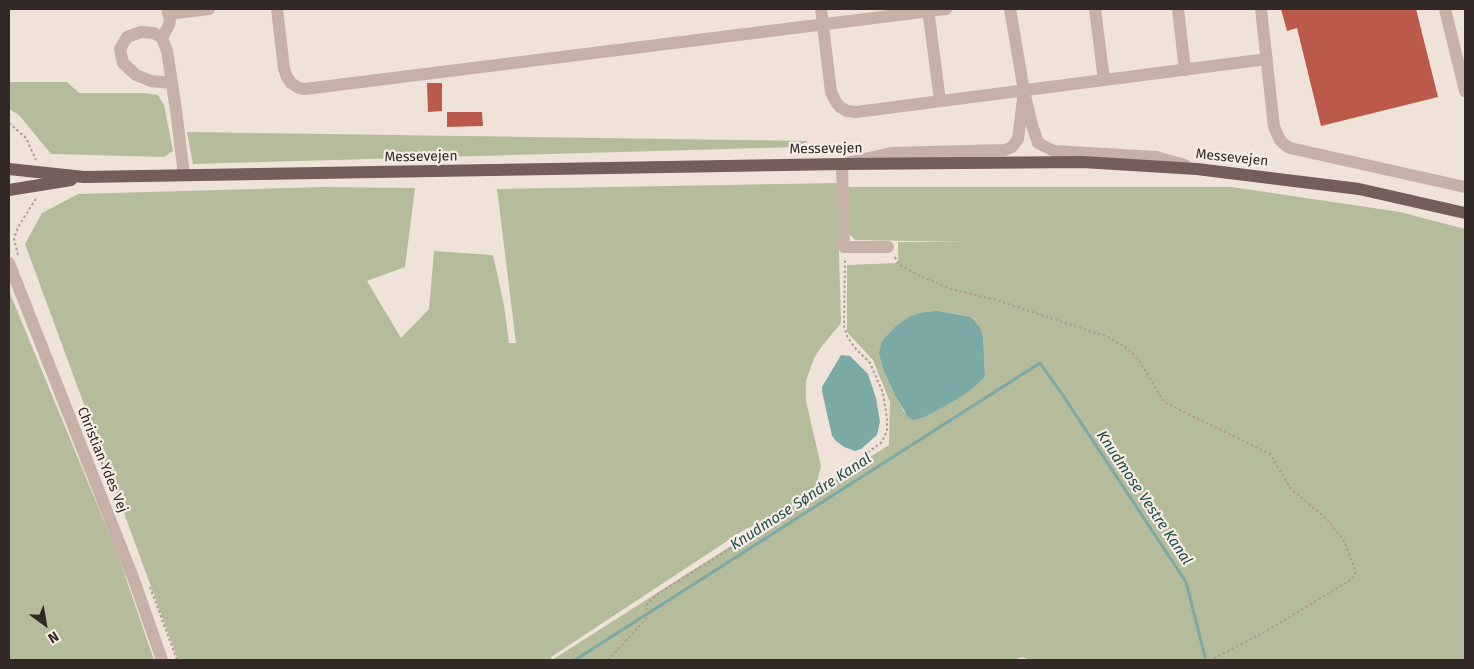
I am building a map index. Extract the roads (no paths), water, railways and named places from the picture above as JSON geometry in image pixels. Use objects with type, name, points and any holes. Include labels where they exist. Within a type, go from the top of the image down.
[{"type":"main road","name":"Messevejen","points":[[9,170],[84,177],[842,164],[1082,162],[1197,169],[1359,189],[1465,213]]},
{"type":"main road","name":"Messevejen","points":[[9,190],[84,177]]},
{"type":"street","points":[[162,38],[169,25],[168,11],[209,9]]},
{"type":"street","points":[[277,9],[284,69],[291,83],[305,89],[946,9]]},
{"type":"street","points":[[821,9],[831,92],[840,107],[847,111],[856,112],[1267,59]]},
{"type":"street","points":[[1010,9],[1024,91],[1038,143],[1054,151],[1156,157],[1197,169]]},
{"type":"street","points":[[1095,9],[1104,80]]},
{"type":"street","points":[[1178,9],[1185,70]]},
{"type":"street","points":[[1261,9],[1274,127],[1284,145],[1465,187]]},
{"type":"street","points":[[1445,9],[1465,91]]},
{"type":"street","points":[[928,10],[940,101]]},
{"type":"street","points":[[172,83],[151,81],[136,75],[123,63],[120,49],[127,37],[141,32],[154,33],[162,38],[167,51],[172,83],[183,175]]},
{"type":"street","points":[[888,247],[844,247],[842,164],[891,153],[1005,150],[1012,147],[1018,139],[1024,91]]},
{"type":"street","name":"Christian Ydes Vej","points":[[12,266],[134,580],[162,660]]},
{"type":"water","points":[[938,311],[971,317],[980,328],[983,336],[985,375],[972,389],[954,401],[927,416],[914,420],[908,417],[895,395],[883,369],[879,353],[882,341],[895,327],[909,317],[920,313]]},
{"type":"water","points":[[841,355],[850,356],[868,374],[876,398],[880,422],[877,435],[861,449],[855,451],[844,447],[832,436],[822,391],[822,387]]},
{"type":"waterway","name":"Knudmose Søndre Kanal","points":[[575,660],[1040,363],[1186,582],[1205,657]]},
{"type":"water label","name":"Knudmose Vestre Kanal","points":[[1144,498]]}]
